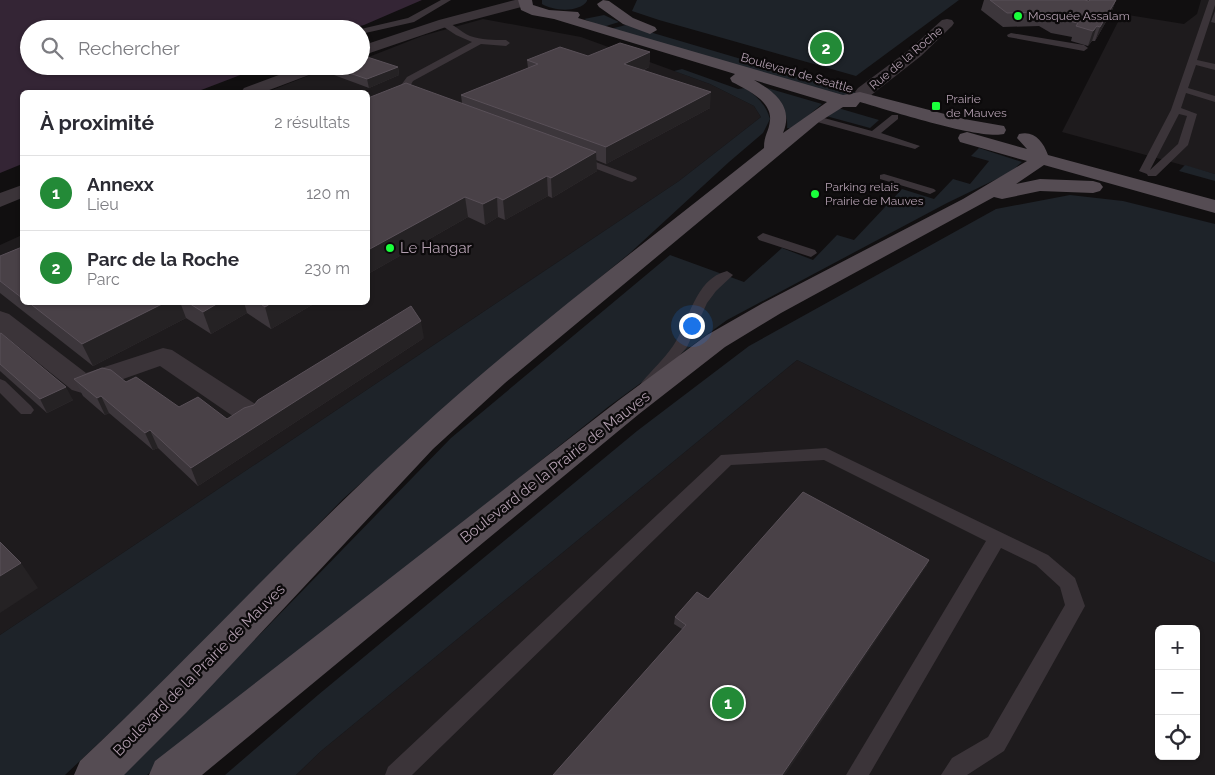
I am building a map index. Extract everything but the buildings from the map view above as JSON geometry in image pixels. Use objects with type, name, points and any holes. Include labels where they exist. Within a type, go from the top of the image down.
[{"type":"main road","points":[[528,4],[554,15],[589,12],[604,2]]},
{"type":"main road","name":"Boulevard de Seattle","points":[[604,2],[624,19],[647,29],[1215,191]]},
{"type":"main road","name":"Boulevard de Seattle","points":[[554,15],[680,54],[1039,159],[1215,207]]},
{"type":"main road","points":[[680,54],[688,62],[750,84],[771,102],[780,119],[773,136],[774,148]]},
{"type":"main road","name":"Boulevard de Seattle","points":[[840,101],[860,97],[963,124],[997,130]]},
{"type":"main road","name":"Boulevard de la Prairie de Mauves","points":[[95,775],[172,700],[339,526],[431,436],[495,377],[774,148],[813,118],[840,101]]},
{"type":"main road","points":[[1026,138],[1037,151],[1039,159]]},
{"type":"main road","name":"Boulevard de la Prairie de Mauves","points":[[170,775],[628,407],[716,341],[772,308],[970,204],[1014,178],[1039,159]]},
{"type":"main road","name":"Boulevard de Seattle","points":[[1114,180],[1136,179],[1148,172]]},
{"type":"main road","name":"Boulevard de la Prairie de Mauves","points":[[970,204],[1020,188],[1062,184],[1146,196],[1215,213]]},
{"type":"street","points":[[370,48],[444,23],[528,4]]},
{"type":"street","name":"Rue de la Roche","points":[[864,92],[915,53],[947,23]]},
{"type":"street","points":[[255,90],[295,75]]},
{"type":"street","points":[[0,201],[20,192]]},
{"type":"street","points":[[0,319],[82,384],[162,356],[250,414]]},
{"type":"lane","points":[[370,30],[411,20],[447,0]]},
{"type":"lane","points":[[1148,172],[1176,110],[1213,2]]},
{"type":"lane","points":[[428,12],[463,18]]},
{"type":"lane","points":[[444,23],[464,38],[478,42],[506,43]]},
{"type":"lane","points":[[1202,30],[1215,32]]},
{"type":"lane","points":[[1012,35],[1084,48]]},
{"type":"lane","points":[[420,99],[405,91],[404,85],[420,73],[478,42]]},
{"type":"lane","points":[[1192,61],[1215,67]]},
{"type":"lane","points":[[1182,89],[1215,99]]},
{"type":"lane","points":[[1148,172],[1183,144],[1192,114],[1176,110]]},
{"type":"lane","points":[[874,134],[895,117]]},
{"type":"lane","points":[[813,118],[916,146]]},
{"type":"lane","points":[[570,156],[632,179]]},
{"type":"lane","points":[[884,177],[930,191]]},
{"type":"lane","points":[[763,236],[811,253]]},
{"type":"lane","points":[[628,407],[680,347],[700,303],[711,288],[727,275]]},
{"type":"lane","points":[[0,384],[26,410]]},
{"type":"lane","points":[[396,775],[726,459],[826,454],[1042,560],[1068,582],[1075,606],[996,744],[960,766],[952,775]]},
{"type":"lane","points":[[857,775],[997,538]]},
{"type":"shaded area","points":[[0,0],[422,0],[370,22],[370,20],[20,20],[20,75],[240,75],[201,90],[20,90],[20,165],[0,173]]},
{"type":"shaded area","points":[[542,0],[587,1],[578,8],[566,10],[542,4]]},
{"type":"shaded area","points":[[637,0],[959,0],[856,76],[632,11]]},
{"type":"shaded area","points":[[1201,0],[1215,0],[1215,174],[1062,132],[1122,14],[1184,24],[1197,14]]},
{"type":"shaded area","points":[[604,15],[619,22],[603,27],[584,19]]},
{"type":"shaded area","points":[[483,19],[581,37],[710,84],[754,106],[761,117],[679,181],[0,635],[0,245],[20,236],[20,305],[370,305],[370,90],[272,90],[310,75],[370,75],[370,56],[422,36]]},
{"type":"shaded area","points":[[626,25],[860,94],[838,96],[610,29]]},
{"type":"shaded area","points":[[682,69],[738,89],[745,88],[753,94],[763,105],[770,119],[763,133],[630,253],[502,358],[343,499],[169,677],[65,775],[0,775],[0,635],[679,181],[761,117],[754,106],[710,84],[674,71]]},
{"type":"shaded area","points":[[760,86],[822,104],[792,129],[787,128],[786,115],[780,104]]},
{"type":"shaded area","points":[[838,108],[879,120],[870,128],[826,116]]},
{"type":"shaded area","points":[[979,148],[1022,162],[1009,173],[947,203],[727,320],[608,407],[147,775],[123,775],[451,438],[670,255],[744,282],[782,248],[813,260],[837,235],[854,240],[902,189],[934,199],[953,179],[970,184],[989,161],[971,156]]},
{"type":"shaded area","points":[[1185,165],[1215,174],[1215,181],[1179,171]]},
{"type":"shaded area","points":[[1070,195],[1123,201],[1215,224],[1215,563],[797,360],[321,751],[296,775],[225,775],[318,695],[637,431],[749,346],[996,209]]},
{"type":"shaded area","points":[[797,360],[1215,563],[1215,775],[296,775],[321,751]]},
{"type":"place","name":"Mosquée Assalam","points":[[1018,16]]},
{"type":"place","name":"Parc de la Roche","points":[[826,48]]},
{"type":"place","name":"Prairie de Mauves","points":[[936,106]]},
{"type":"place","name":"Parking relais Prairie de Mauves","points":[[815,194]]},
{"type":"place","name":"Le Hangar","points":[[390,248]]},
{"type":"place","name":"Annexx","points":[[728,703]]}]
